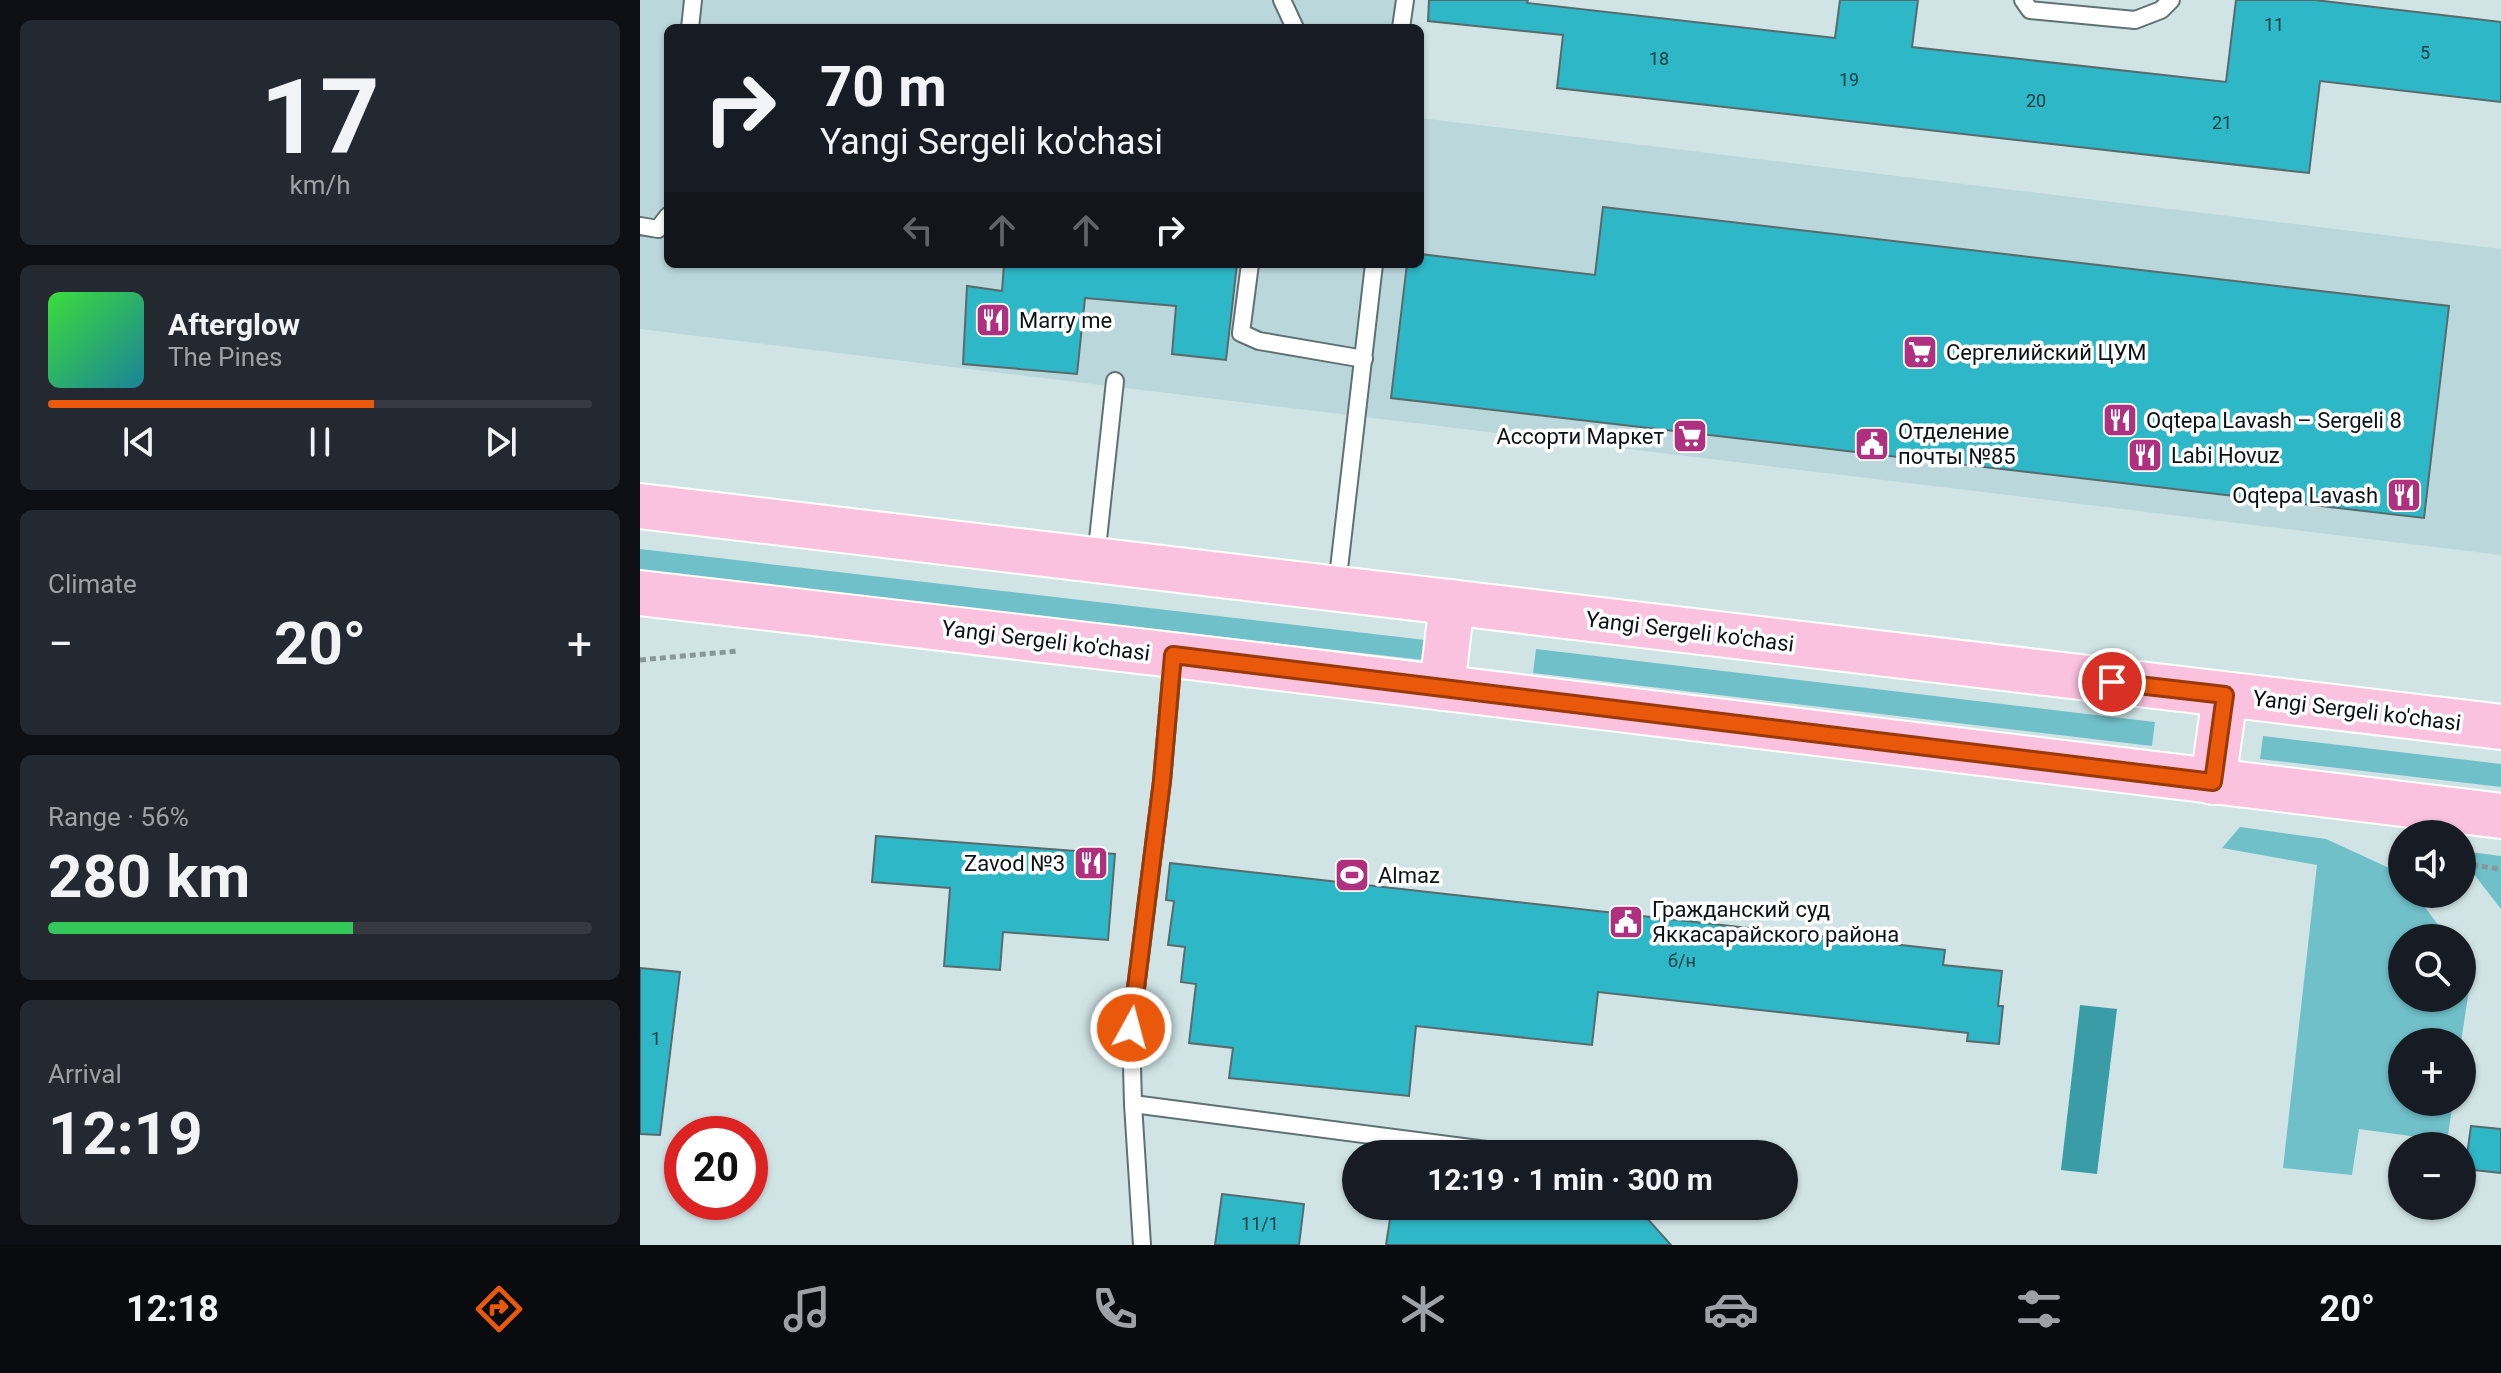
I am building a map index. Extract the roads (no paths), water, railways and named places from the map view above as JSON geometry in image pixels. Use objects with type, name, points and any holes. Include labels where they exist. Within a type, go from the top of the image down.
[{"type":"main road","name":"Yangi Sergeli ko'chasi","points":[[640,506],[2501,727]]},
{"type":"main road","name":"Yangi Sergeli ko'chasi","points":[[640,593],[2501,816]]},
{"type":"main road","points":[[1442,688],[1452,602]]},
{"type":"main road","points":[[2213,782],[2225,695]]},
{"type":"lane","points":[[690,24],[693,0]]},
{"type":"lane","points":[[1402,24],[1405,0]]},
{"type":"lane","points":[[2023,0],[2030,10],[2135,20],[2161,10],[2171,0]]},
{"type":"lane","points":[[1283,24],[1284,4]]},
{"type":"lane","points":[[1284,4],[1293,24]]},
{"type":"lane","points":[[640,226],[658,229],[664,221]]},
{"type":"lane","points":[[1249,268],[1241,333],[1259,341],[1364,359]]},
{"type":"lane","points":[[1337,588],[1374,268]]},
{"type":"lane","points":[[1096,559],[1115,381]]},
{"type":"lane","points":[[1142,1245],[1131,1028],[1162,781],[1173,655]]},
{"type":"lane","points":[[1133,1104],[1409,1140]]},
{"type":"place","name":"Marry me","points":[[993,320]]},
{"type":"place","name":"Сергелийский ЦУМ","points":[[1920,352]]},
{"type":"place","name":"Oqtepa Lavash – Sergeli 8","points":[[2120,420]]},
{"type":"place","name":"Ассорти Маркет","points":[[1690,436]]},
{"type":"place","name":"Отделение почты №85","points":[[1872,444]]},
{"type":"place","name":"Labi Hovuz","points":[[2145,455]]},
{"type":"place","name":"Oqtepa Lavash","points":[[2404,495]]},
{"type":"place","name":"Zavod №3","points":[[1091,863]]},
{"type":"place","name":"Almaz","points":[[1352,875]]},
{"type":"place","name":"Гражданский суд Яккасарайского района","points":[[1626,922]]}]
